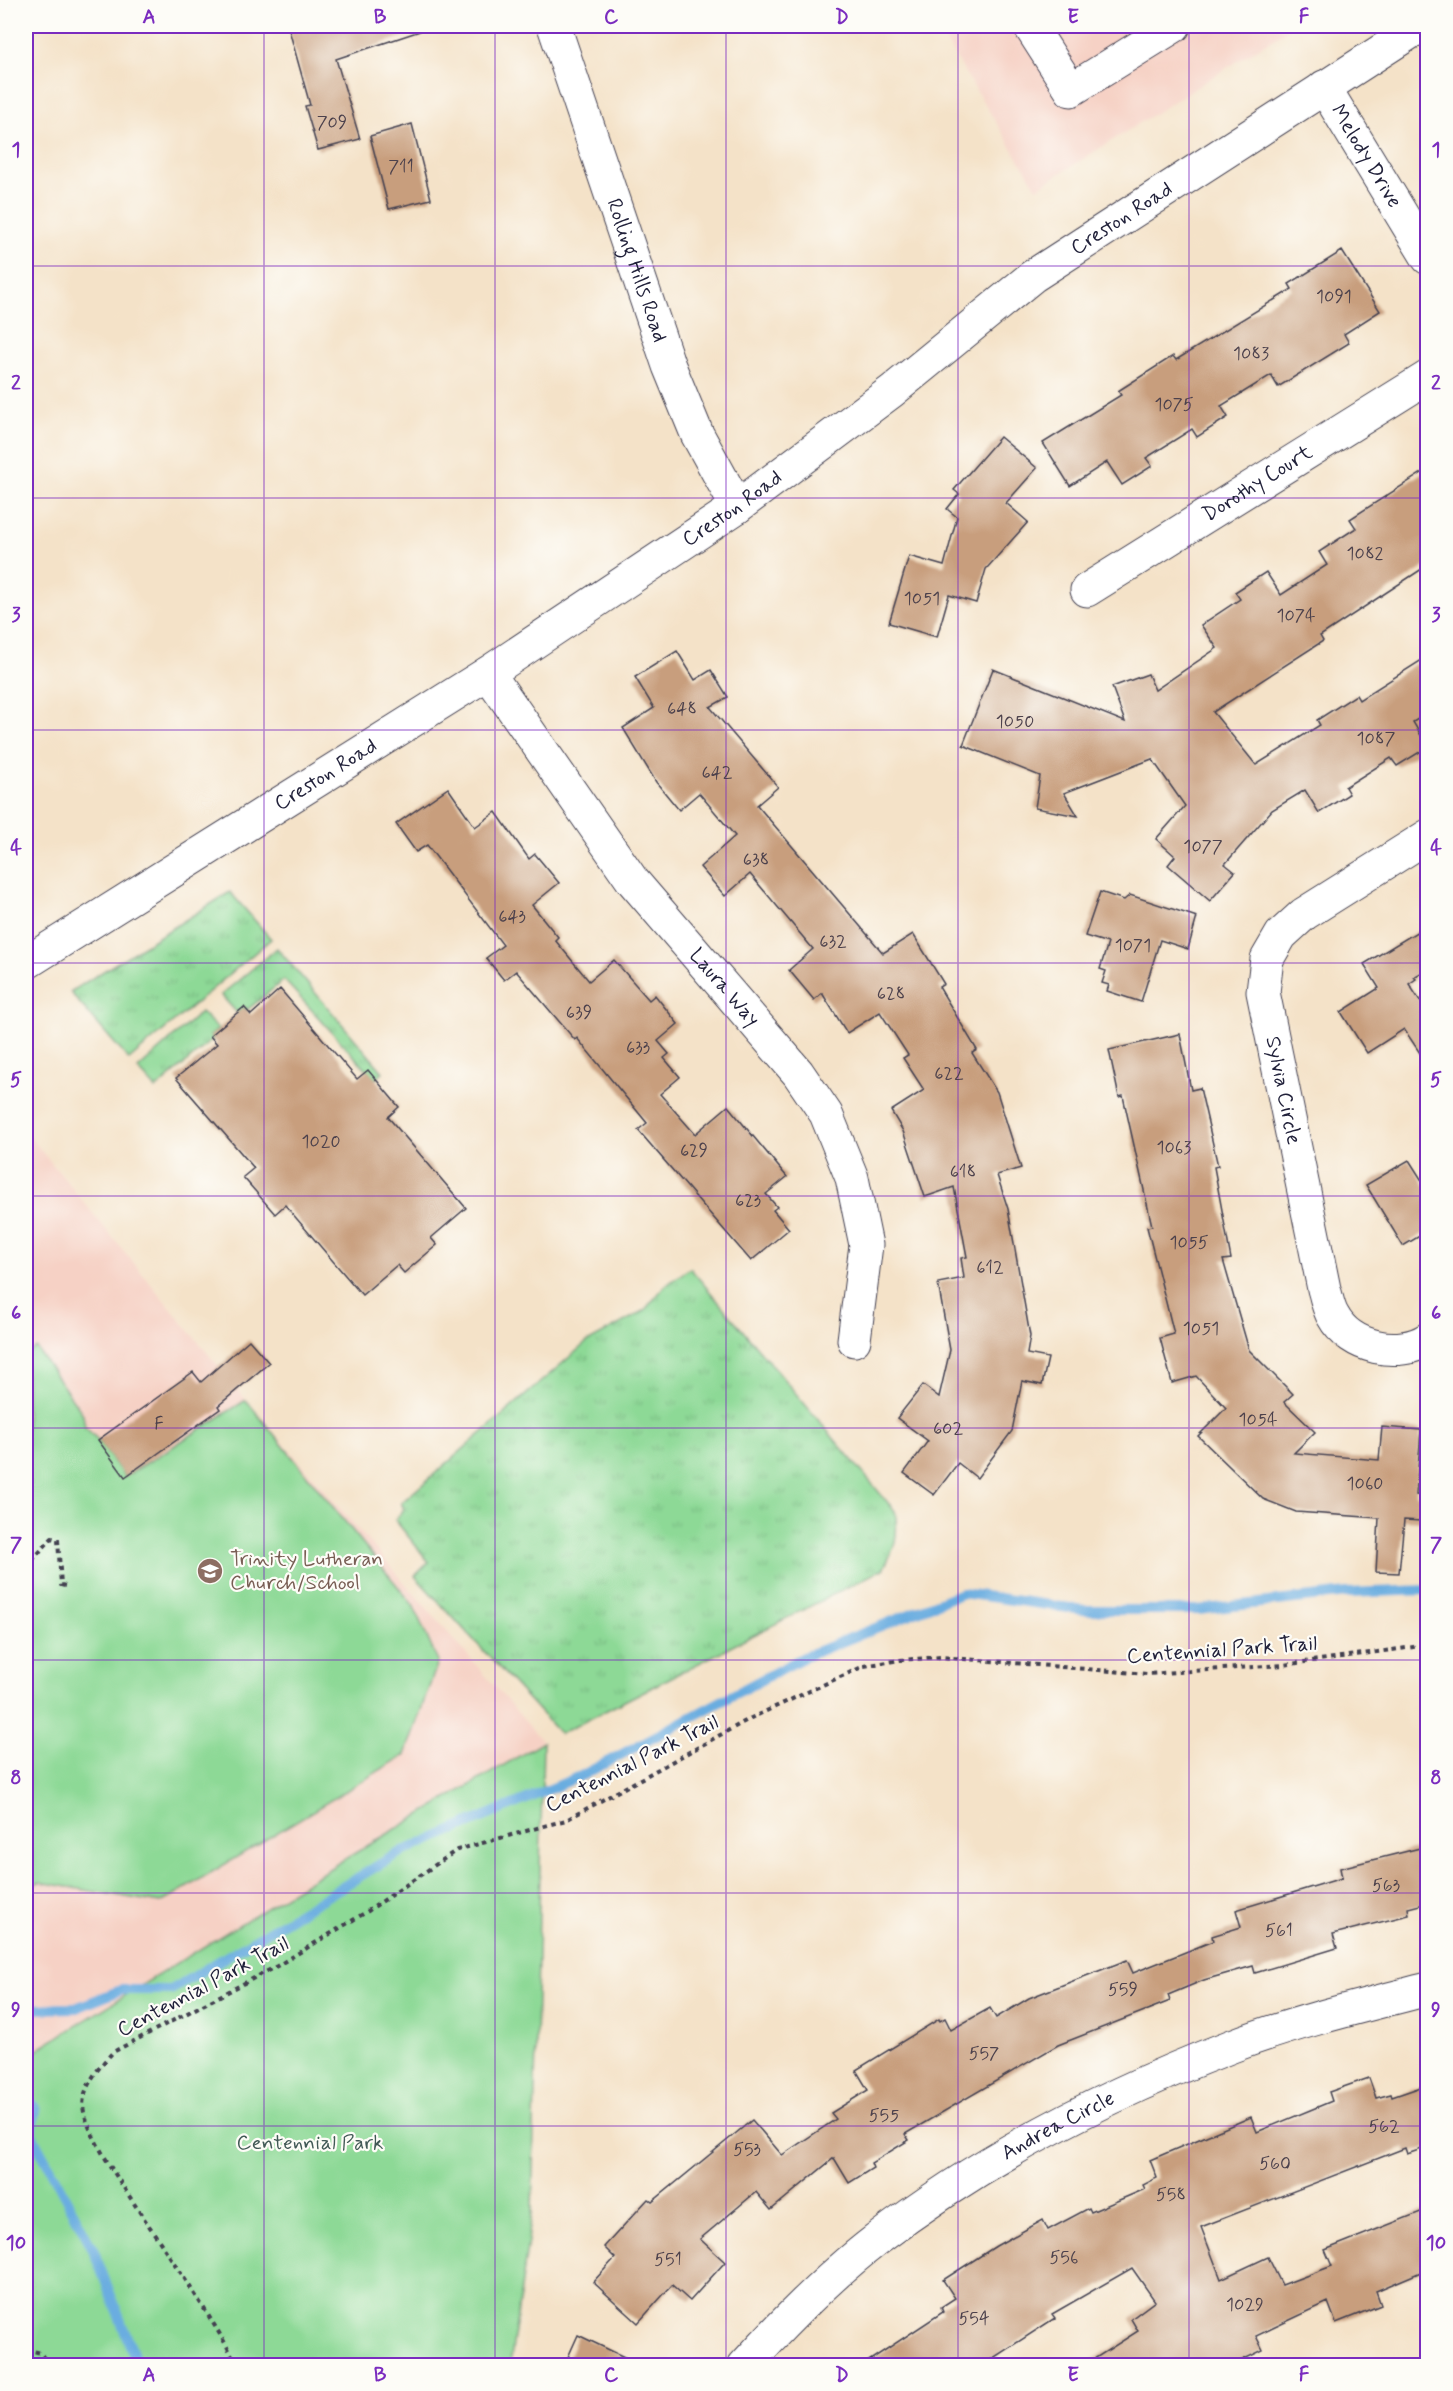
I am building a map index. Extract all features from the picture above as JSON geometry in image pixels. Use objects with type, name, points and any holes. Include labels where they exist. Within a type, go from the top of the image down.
[{"type":"street","name":"Rolling Hills Road","points":[[554,26],[669,366],[697,434],[737,507]]},
{"type":"street","points":[[1030,26],[1071,90],[1174,26]]},
{"type":"street","name":"Creston Road","points":[[26,963],[488,673],[737,507],[892,391],[1033,276],[1419,26]]},
{"type":"street","name":"Melody Drive","points":[[1323,87],[1428,258]]},
{"type":"street","name":"Dorothy Court","points":[[1087,590],[1428,377]]},
{"type":"street","name":"Laura Way","points":[[488,673],[633,880],[798,1073],[826,1114],[852,1178],[866,1245],[854,1340]]},
{"type":"street","name":"Sylvia Circle","points":[[1428,836],[1304,914],[1281,935],[1267,959],[1263,992],[1324,1289],[1333,1317],[1354,1339],[1382,1349],[1418,1345],[1428,1339]]},
{"type":"street","name":"Andrea Circle","points":[[744,2366],[795,2311],[875,2241],[978,2171],[1094,2106],[1232,2046],[1344,2010],[1428,1989]]},
{"type":"path","points":[[26,1567],[52,1538],[58,1540],[61,1585],[65,1586]]},
{"type":"path","name":"Centennial Park Trail","points":[[238,2366],[217,2327],[108,2164],[84,2111],[88,2087],[98,2068],[113,2052],[277,1966],[368,1911],[457,1850],[566,1820],[751,1718],[864,1666],[941,1657],[1147,1674],[1283,1665],[1428,1645]]},
{"type":"path","points":[[26,2349],[41,2353],[51,2366]]},
{"type":"shaded area","points":[[936,26],[1293,26],[1037,188]]},
{"type":"shaded area","name":"Trinity Lutheran Church/School","points":[[26,1132],[246,1400],[543,1742],[340,1862],[26,2057]]},
{"type":"green space","points":[[230,892],[271,939],[129,1060],[70,992]]},
{"type":"green space","points":[[277,948],[383,1072],[375,1079],[284,980],[247,1010],[244,1007],[237,1013],[221,995]]},
{"type":"green space","points":[[201,1012],[218,1029],[210,1036],[213,1039],[156,1089],[138,1069]]},
{"type":"green space","points":[[690,1268],[895,1511],[895,1542],[883,1569],[560,1734],[415,1576],[429,1562],[395,1520],[404,1509],[401,1503],[587,1342],[644,1311],[665,1286]]},
{"type":"green space","name":"Trinity Lutheran Church/School","points":[[36,1348],[83,1414],[85,1427],[98,1440],[125,1477],[246,1400],[413,1605],[438,1662],[405,1755],[161,1903],[39,1882],[26,1889],[26,1354]]},
{"type":"green space","name":"Centennial Park","points":[[543,1742],[532,2213],[510,2365],[26,2365],[26,2057],[340,1862]]},
{"type":"building","points":[[288,26],[419,26],[420,31],[336,59],[360,139],[318,150],[305,106],[310,105]]},
{"type":"building","points":[[412,124],[431,199],[389,209],[370,136]]},
{"type":"building","points":[[1342,251],[1380,311],[1344,334],[1349,343],[1278,387],[1271,375],[1221,406],[1228,417],[1197,437],[1192,429],[1146,458],[1152,466],[1122,485],[1107,462],[1070,486],[1043,443],[1121,395],[1118,391],[1173,356],[1176,360],[1292,289],[1289,284]]},
{"type":"building","points":[[1000,437],[1037,468],[1006,503],[1028,522],[986,569],[976,603],[949,595],[937,637],[889,623],[909,556],[944,566],[957,517],[947,509],[959,494],[954,490]]},
{"type":"building","points":[[1428,469],[1428,565],[1320,636],[1323,641],[1213,712],[1256,765],[1320,725],[1317,720],[1356,695],[1359,700],[1428,656],[1428,713],[1413,722],[1428,747],[1397,766],[1391,758],[1345,787],[1349,794],[1319,813],[1305,790],[1272,810],[1225,864],[1235,872],[1210,901],[1168,865],[1175,856],[1156,839],[1185,806],[1152,759],[1064,793],[1078,816],[1035,808],[1040,776],[963,745],[993,669],[1125,722],[1112,687],[1148,674],[1155,690],[1217,648],[1201,625],[1240,599],[1235,592],[1266,572],[1281,595],[1327,565],[1319,552],[1356,528],[1350,519]]},
{"type":"building","points":[[677,651],[695,680],[711,670],[728,697],[710,707],[778,787],[757,805],[883,953],[913,934],[944,984],[939,987],[977,1050],[972,1053],[997,1092],[1021,1168],[997,1175],[1008,1209],[1030,1336],[1027,1354],[1048,1358],[1042,1385],[1022,1381],[1012,1431],[977,1478],[958,1463],[934,1495],[904,1473],[928,1441],[897,1418],[923,1385],[939,1397],[950,1350],[938,1283],[964,1278],[961,1258],[967,1257],[954,1187],[925,1197],[903,1131],[891,1111],[924,1090],[903,1058],[908,1055],[880,1012],[847,1033],[822,993],[814,1000],[789,970],[813,949],[750,874],[725,896],[700,867],[735,836],[699,793],[679,810],[656,782],[623,728],[654,708],[635,677]]},
{"type":"building","points":[[448,788],[475,827],[496,812],[529,859],[535,854],[559,883],[532,905],[558,937],[555,940],[589,981],[614,960],[649,1000],[655,995],[678,1024],[658,1041],[669,1054],[664,1058],[680,1077],[660,1094],[695,1134],[728,1106],[787,1177],[766,1194],[777,1207],[773,1210],[789,1229],[751,1261],[638,1130],[647,1123],[577,1038],[575,1040],[516,971],[504,980],[486,958],[503,945],[427,845],[416,852],[396,824]]},
{"type":"building","points":[[1100,892],[1124,900],[1130,895],[1197,917],[1188,949],[1160,940],[1141,1002],[1107,991],[1109,985],[1102,983],[1106,971],[1100,969],[1108,943],[1085,936]]},
{"type":"building","points":[[1428,925],[1428,969],[1414,977],[1416,979],[1409,984],[1428,1013],[1428,1065],[1404,1029],[1367,1053],[1341,1012],[1379,988],[1364,964]]},
{"type":"building","points":[[280,989],[357,1079],[368,1070],[399,1107],[388,1117],[466,1208],[431,1238],[437,1245],[404,1273],[397,1265],[362,1295],[285,1205],[275,1214],[243,1177],[254,1168],[176,1078],[217,1044],[210,1036],[244,1007],[251,1015]]},
{"type":"building","points":[[1180,1034],[1191,1090],[1200,1088],[1218,1166],[1214,1167],[1231,1259],[1223,1260],[1249,1350],[1293,1394],[1284,1402],[1315,1432],[1294,1453],[1379,1460],[1382,1427],[1421,1430],[1416,1495],[1423,1496],[1421,1521],[1404,1520],[1399,1573],[1376,1572],[1379,1518],[1296,1512],[1263,1499],[1198,1436],[1226,1408],[1196,1376],[1172,1383],[1160,1338],[1174,1334],[1147,1227],[1152,1226],[1123,1096],[1119,1097],[1109,1050]]},
{"type":"building","points":[[1409,1160],[1428,1190],[1428,1231],[1403,1246],[1366,1185]]},
{"type":"building","points":[[249,1340],[269,1363],[218,1406],[220,1409],[125,1477],[98,1440],[193,1372],[201,1382]]},
{"type":"building","points":[[1428,1846],[1428,1903],[1408,1908],[1409,1915],[1333,1934],[1337,1948],[1255,1973],[1253,1966],[1204,1980],[1168,1995],[1170,2001],[1058,2045],[905,2134],[909,2140],[871,2163],[873,2168],[849,2183],[834,2158],[771,2210],[756,2192],[700,2239],[725,2262],[690,2301],[672,2285],[638,2323],[593,2282],[615,2258],[604,2247],[648,2199],[652,2202],[752,2120],[782,2155],[836,2119],[831,2113],[868,2090],[856,2070],[939,2019],[940,2021],[945,2018],[951,2030],[990,2008],[996,2018],[1029,1998],[1127,1960],[1133,1973],[1213,1941],[1212,1936],[1241,1927],[1236,1910],[1342,1878],[1340,1868]]},
{"type":"building","points":[[1369,2078],[1376,2098],[1391,2094],[1392,2097],[1421,2087],[1428,2106],[1428,2147],[1407,2154],[1405,2148],[1201,2227],[1221,2279],[1268,2257],[1282,2285],[1332,2266],[1325,2250],[1428,2209],[1428,2269],[1376,2291],[1381,2305],[1336,2323],[1328,2302],[1256,2336],[1263,2350],[1230,2366],[1083,2366],[1138,2331],[1131,2319],[1155,2301],[1132,2268],[1052,2314],[1055,2318],[981,2366],[861,2366],[943,2312],[941,2307],[955,2298],[943,2280],[996,2246],[1043,2220],[1048,2230],[1089,2208],[1091,2212],[1145,2189],[1143,2185],[1157,2178],[1150,2160],[1251,2117],[1257,2132],[1332,2101],[1329,2092]]},
{"type":"building","points":[[578,2335],[643,2366],[564,2366]]},
{"type":"waterway","points":[[26,2009],[76,2008],[121,1990],[171,1990],[397,1854],[583,1775],[804,1657],[962,1593],[1084,1610],[1198,1610],[1347,1593],[1428,1590]]},
{"type":"waterway","points":[[26,2094],[36,2110],[31,2133],[93,2249],[138,2366]]},
{"type":"place","name":"Trinity Lutheran Church/School","points":[[210,1571]]}]
